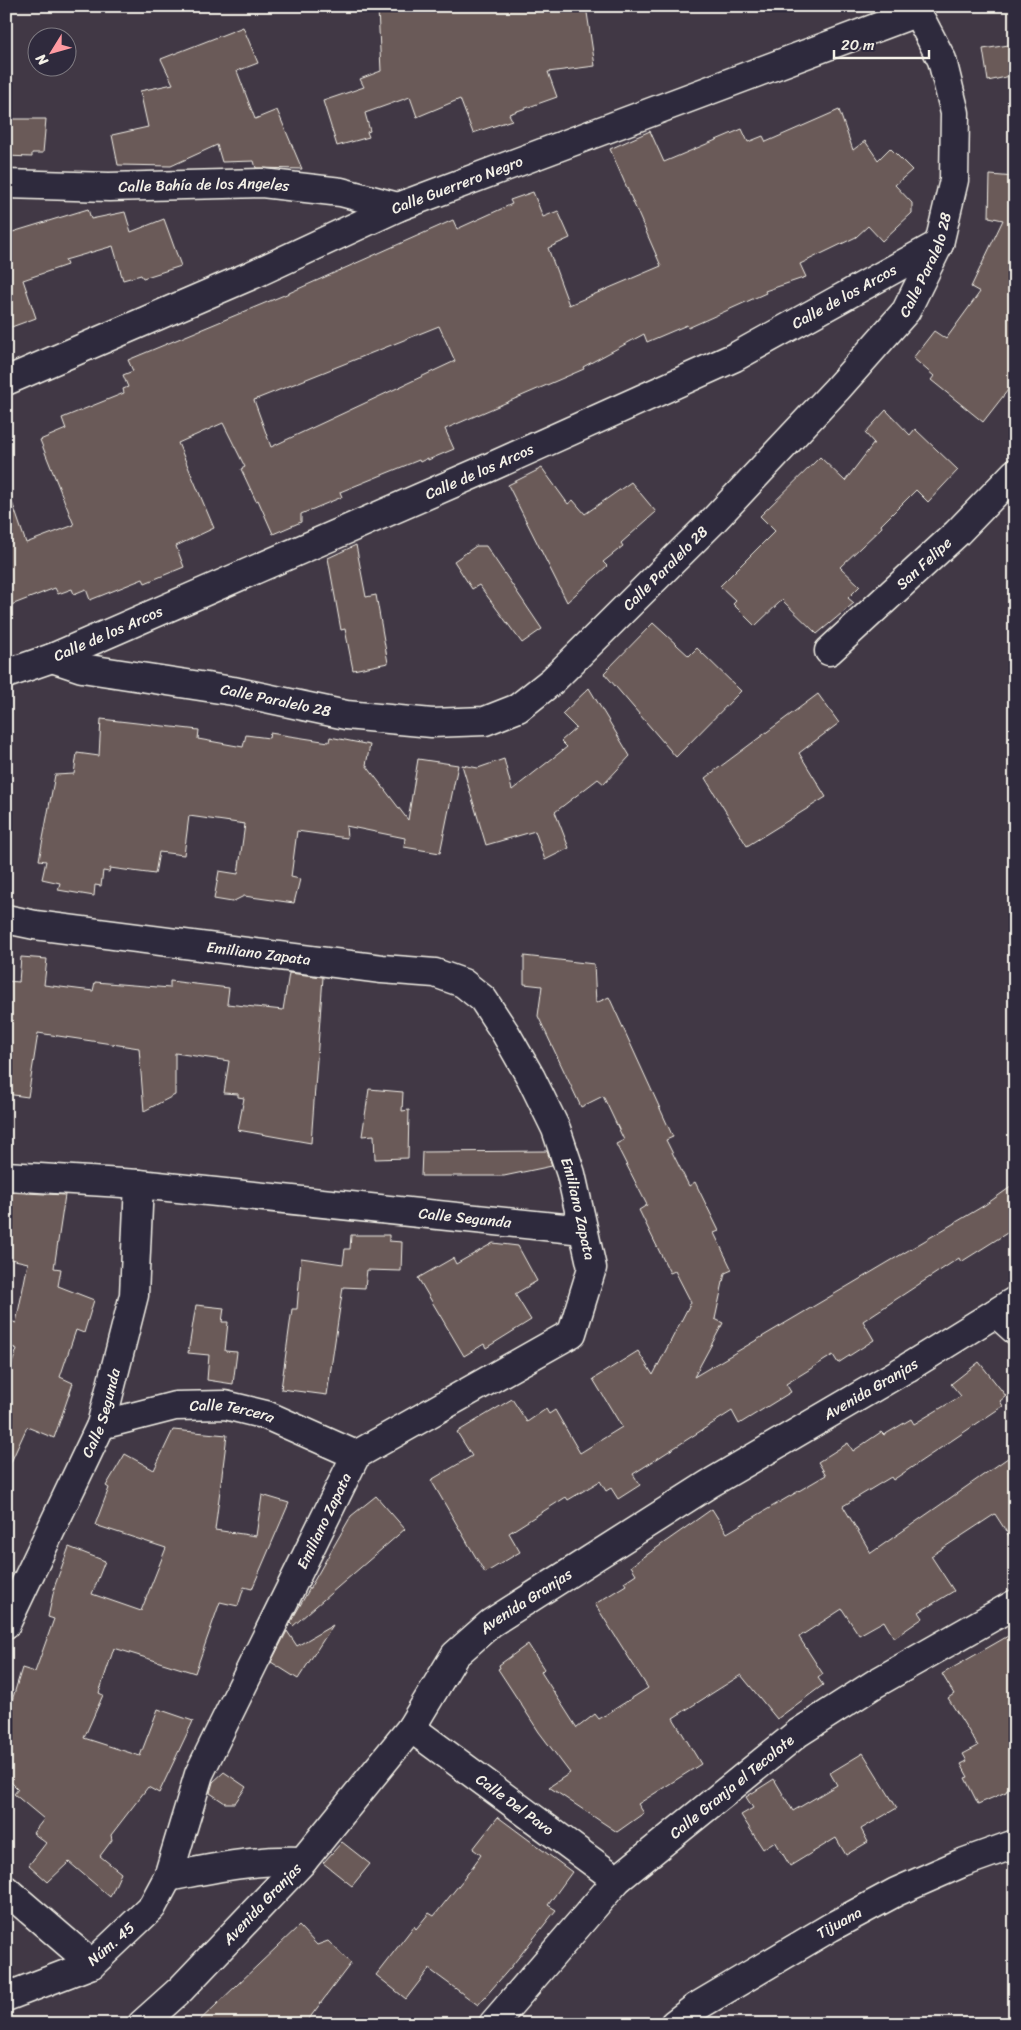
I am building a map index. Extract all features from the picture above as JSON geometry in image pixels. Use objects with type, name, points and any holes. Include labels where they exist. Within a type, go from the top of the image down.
[{"type":"street","name":"Calle Guerrero Negro","points":[[6,381],[252,275],[398,207],[916,9]]},
{"type":"street","name":"Calle Paralelo 28","points":[[52,658],[82,668],[233,691],[346,714],[441,723],[485,721],[518,708],[552,681],[714,520],[837,389],[906,311],[939,244],[954,180],[955,113],[942,60],[916,9]]},
{"type":"street","name":"Calle Bahía de los Angeles","points":[[6,184],[109,187],[262,184],[341,192],[398,207]]},
{"type":"street","name":"Calle de los Arcos","points":[[6,674],[52,658],[468,477],[735,357],[939,244]]},
{"type":"street","name":"San Felipe","points":[[829,650],[957,533],[1015,473]]},
{"type":"street","name":"Emiliano Zapata","points":[[6,919],[35,925],[435,973],[463,983],[483,999],[506,1034],[556,1129],[572,1174],[592,1268],[572,1333],[356,1455],[199,1774],[168,1877]]},
{"type":"street","name":"Calle Segunda","points":[[6,1176],[139,1184],[583,1230]]},
{"type":"street","name":"Calle Segunda","points":[[6,1624],[101,1425],[134,1295],[139,1184]]},
{"type":"street","name":"Avenida Granjas","points":[[142,2024],[180,1989],[304,1861],[411,1728],[455,1655],[491,1623],[710,1484],[1008,1315]]},
{"type":"street","name":"Calle Tercera","points":[[101,1425],[175,1406],[225,1404],[266,1415],[356,1455]]},
{"type":"street","name":"Calle Granja el Tecolote","points":[[494,2024],[617,1880],[798,1733],[876,1683],[1015,1604]]},
{"type":"street","name":"Calle Del Pavo","points":[[411,1728],[617,1880]]},
{"type":"street","name":"Tijuana","points":[[674,2024],[696,2007],[822,1932],[896,1892],[962,1863],[1015,1844]]},
{"type":"street","points":[[168,1877],[234,1864],[275,1860],[304,1861]]},
{"type":"street","name":"Núm. 45","points":[[6,1997],[92,1964],[152,1907],[168,1877]]},
{"type":"street","points":[[6,1890],[92,1964]]},
{"type":"building","points":[[439,6],[586,6],[595,66],[548,72],[557,97],[509,114],[512,120],[473,133],[460,99],[417,117],[410,97],[365,113],[370,131],[367,132],[369,137],[337,146],[323,101],[364,87],[360,79],[381,71],[378,9]]},
{"type":"building","points":[[243,27],[258,63],[237,71],[255,119],[277,110],[302,169],[256,168],[254,161],[222,162],[217,145],[171,166],[118,165],[112,135],[148,127],[140,91],[173,84],[161,59]]},
{"type":"building","points":[[1015,44],[1015,75],[988,81],[983,49]]},
{"type":"building","points":[[839,110],[853,150],[865,141],[878,160],[890,148],[912,170],[895,185],[912,203],[912,213],[882,241],[868,226],[856,237],[800,264],[806,277],[765,291],[766,293],[688,328],[687,325],[647,342],[644,334],[583,367],[584,369],[445,429],[454,449],[428,460],[428,458],[420,462],[419,460],[340,492],[342,497],[301,514],[301,522],[273,534],[258,500],[256,501],[241,469],[245,467],[223,423],[178,443],[214,528],[176,546],[184,567],[145,583],[143,579],[90,600],[86,589],[74,594],[72,589],[58,594],[55,588],[6,607],[6,500],[11,499],[26,543],[74,525],[40,440],[66,429],[62,418],[124,393],[123,389],[128,387],[123,375],[133,371],[128,360],[289,293],[453,220],[457,229],[512,204],[510,200],[533,192],[543,217],[558,211],[570,238],[548,248],[569,305],[661,266],[610,149],[650,131],[664,162],[742,129],[748,142],[763,136],[766,142]],"holes":[[[439,326],[455,361],[271,447],[254,400]]]},
{"type":"building","points":[[6,119],[46,119],[43,153],[32,153],[32,157],[6,156]]},
{"type":"building","points":[[990,175],[1015,177],[1015,381],[983,422],[931,380],[934,376],[913,358],[934,331],[946,339],[980,292],[971,287],[1003,220],[989,217]]},
{"type":"building","points":[[88,209],[91,219],[125,212],[131,232],[164,219],[181,266],[143,278],[141,275],[123,280],[113,246],[65,260],[67,265],[23,280],[36,318],[6,329],[6,234]]},
{"type":"building","points":[[886,410],[910,435],[915,429],[958,470],[928,502],[916,490],[881,525],[882,527],[840,567],[860,586],[848,598],[854,603],[817,634],[782,600],[755,626],[733,604],[736,601],[720,586],[775,531],[760,516],[820,457],[845,481],[874,443],[865,433]]},
{"type":"building","points":[[542,468],[568,504],[573,500],[585,514],[631,482],[656,512],[621,543],[623,546],[603,562],[607,566],[567,602],[508,485]]},
{"type":"building","points":[[356,545],[366,597],[376,595],[388,663],[353,670],[345,629],[341,630],[328,558]]},
{"type":"building","points":[[476,546],[486,546],[542,629],[522,643],[479,585],[472,589],[454,561]]},
{"type":"building","points":[[653,623],[689,656],[697,648],[741,691],[676,757],[604,673]]},
{"type":"building","points":[[589,688],[630,756],[604,784],[598,779],[555,812],[569,848],[545,860],[535,831],[486,845],[462,765],[478,768],[504,759],[512,790],[567,747],[561,741],[576,728],[562,714]]},
{"type":"building","points":[[818,694],[839,723],[799,753],[826,797],[747,846],[705,778]]},
{"type":"building","points":[[101,719],[199,730],[198,739],[243,747],[246,735],[269,738],[270,733],[329,742],[330,737],[370,745],[366,765],[408,820],[418,759],[458,765],[440,853],[404,847],[405,838],[346,826],[347,838],[297,831],[291,877],[300,879],[294,903],[244,896],[232,902],[214,899],[219,871],[238,874],[245,824],[189,816],[184,855],[159,852],[155,874],[110,868],[109,872],[103,871],[101,886],[95,885],[94,896],[58,890],[60,883],[42,879],[46,861],[39,860],[55,775],[74,774],[77,753],[99,756]]},
{"type":"building","points":[[524,956],[594,964],[596,1003],[609,997],[673,1137],[666,1140],[689,1186],[695,1182],[719,1231],[714,1233],[732,1270],[725,1273],[715,1319],[723,1323],[694,1377],[985,1205],[1015,1184],[1015,1228],[961,1262],[959,1258],[863,1321],[874,1340],[838,1363],[833,1355],[786,1384],[791,1392],[739,1424],[732,1411],[633,1474],[640,1485],[618,1499],[611,1488],[606,1491],[600,1481],[568,1500],[566,1497],[509,1533],[520,1552],[485,1573],[431,1480],[472,1456],[457,1432],[512,1399],[527,1422],[546,1409],[549,1414],[555,1410],[580,1453],[622,1427],[593,1379],[638,1351],[653,1375],[691,1302],[675,1271],[670,1273],[639,1210],[647,1205],[616,1144],[624,1140],[603,1096],[581,1107],[538,1016],[542,986],[524,984]]},
{"type":"building","points":[[21,957],[47,959],[44,985],[93,991],[95,982],[170,988],[170,981],[229,988],[227,1004],[283,1010],[289,973],[323,977],[311,1143],[238,1130],[244,1098],[238,1097],[238,1094],[224,1093],[229,1061],[175,1053],[175,1095],[144,1111],[139,1048],[38,1033],[28,1097],[6,1094],[6,981],[19,982]]},
{"type":"building","points":[[369,1089],[403,1092],[402,1111],[409,1110],[408,1158],[375,1159],[374,1135],[362,1136]]},
{"type":"building","points":[[547,1151],[552,1166],[504,1176],[421,1176],[422,1152]]},
{"type":"building","points":[[6,1192],[65,1195],[54,1268],[61,1269],[58,1286],[94,1300],[84,1333],[76,1330],[60,1377],[73,1383],[54,1438],[27,1427],[6,1473],[6,1381],[17,1349],[6,1344],[6,1319],[16,1323],[28,1263],[6,1258]]},
{"type":"building","points":[[351,1235],[389,1235],[389,1241],[402,1242],[401,1271],[367,1270],[365,1288],[343,1287],[327,1395],[281,1389],[292,1309],[297,1309],[301,1258],[343,1264],[345,1249],[350,1249]]},
{"type":"building","points":[[493,1243],[518,1246],[537,1281],[515,1294],[531,1320],[486,1348],[484,1344],[464,1356],[418,1278],[453,1258],[456,1264]]},
{"type":"building","points":[[196,1305],[224,1308],[222,1322],[228,1322],[225,1351],[237,1352],[233,1384],[207,1380],[209,1355],[188,1353]]},
{"type":"building","points":[[979,1362],[1006,1396],[1000,1401],[1003,1406],[893,1480],[891,1477],[843,1506],[871,1553],[1015,1453],[1015,1545],[995,1514],[931,1556],[954,1591],[919,1612],[923,1618],[894,1638],[884,1621],[859,1635],[842,1609],[799,1637],[823,1674],[818,1678],[823,1685],[777,1719],[741,1675],[673,1718],[701,1764],[638,1804],[644,1813],[617,1832],[549,1787],[570,1773],[539,1732],[498,1669],[500,1668],[499,1665],[528,1644],[544,1669],[541,1672],[577,1728],[595,1714],[599,1719],[648,1688],[595,1604],[626,1585],[624,1582],[636,1574],[631,1566],[712,1509],[727,1533],[826,1475],[818,1462],[848,1443],[853,1451],[881,1432],[884,1435],[911,1419],[914,1424],[961,1396],[951,1384]]},
{"type":"building","points":[[173,1430],[227,1435],[215,1530],[256,1536],[262,1495],[289,1503],[252,1589],[244,1587],[238,1606],[220,1602],[195,1673],[114,1648],[99,1693],[103,1695],[84,1738],[140,1756],[158,1709],[193,1721],[159,1793],[148,1787],[111,1835],[112,1840],[100,1856],[121,1873],[110,1897],[69,1862],[48,1882],[29,1865],[46,1843],[33,1833],[44,1819],[14,1794],[18,1789],[6,1777],[6,1720],[22,1668],[35,1672],[54,1619],[48,1617],[55,1585],[69,1547],[105,1561],[92,1594],[141,1611],[166,1548],[95,1525],[109,1488],[106,1486],[125,1454],[154,1470]]},
{"type":"building","points":[[376,1496],[405,1529],[293,1626],[290,1623],[351,1516]]},
{"type":"building","points":[[333,1625],[298,1679],[271,1662],[287,1631],[297,1646]]},
{"type":"building","points":[[1015,1632],[1015,1785],[1008,1788],[1006,1792],[978,1804],[965,1778],[968,1777],[961,1764],[967,1761],[963,1754],[978,1746],[948,1698],[954,1694],[942,1674]]},
{"type":"building","points":[[863,1753],[897,1808],[861,1829],[868,1842],[846,1855],[836,1838],[790,1866],[775,1841],[763,1849],[741,1815],[753,1808],[746,1797],[774,1779],[793,1811],[837,1785],[830,1773]]},
{"type":"building","points":[[224,1772],[246,1787],[235,1803],[225,1803],[210,1793],[213,1782]]},
{"type":"building","points":[[498,1817],[572,1872],[548,1905],[556,1910],[478,2005],[429,1969],[406,1999],[376,1975],[414,1926],[416,1929],[429,1913],[434,1916],[463,1880],[481,1855],[473,1849]]},
{"type":"building","points":[[342,1842],[370,1864],[352,1886],[323,1863]]},
{"type":"building","points":[[299,1926],[317,1945],[328,1941],[351,1963],[305,2024],[196,2024]]}]
